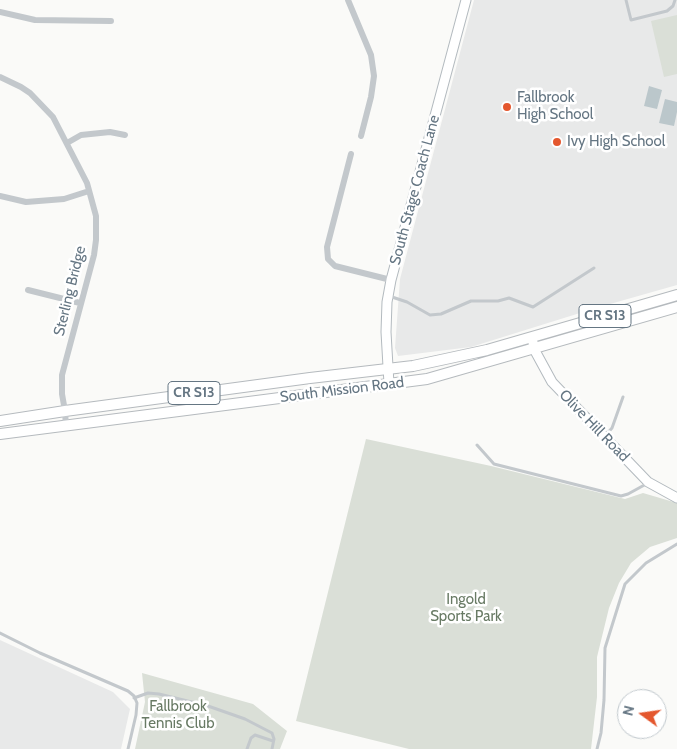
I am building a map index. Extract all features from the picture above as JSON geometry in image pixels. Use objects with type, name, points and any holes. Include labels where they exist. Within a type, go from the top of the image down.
[{"type":"main road","name":"South Stage Coach Lane","points":[[389,384],[386,332],[391,280],[466,0]]},
{"type":"main road","name":"South Mission Road","points":[[0,421],[65,410],[413,366],[487,350],[677,295]]},
{"type":"main road","name":"South Mission Road","points":[[0,434],[427,380],[677,307]]},
{"type":"main road","name":"Olive Hill Road","points":[[532,337],[534,349],[552,382],[648,482],[677,498]]},
{"type":"street","points":[[348,0],[371,55],[374,76],[361,136]]},
{"type":"street","points":[[0,12],[35,20],[111,21]]},
{"type":"street","name":"Sterling Bridge","points":[[0,77],[30,93],[53,117],[89,191],[96,216],[94,255],[62,375],[66,427]]},
{"type":"street","points":[[67,143],[81,135],[110,132],[125,135]]},
{"type":"street","points":[[351,154],[327,248],[328,259],[335,266],[391,280]]},
{"type":"street","points":[[0,196],[26,202],[64,199],[89,191]]},
{"type":"street","points":[[28,290],[80,303]]},
{"type":"lane","points":[[626,0],[631,20],[667,11],[676,0]]},
{"type":"lane","points":[[388,296],[407,302],[430,315],[441,314],[471,301],[498,301],[508,298],[533,307],[594,268]]},
{"type":"lane","points":[[604,437],[612,428],[623,397]]},
{"type":"lane","points":[[477,445],[494,464],[621,496],[648,482]]},
{"type":"lane","points":[[597,749],[601,734],[604,700],[605,648],[625,584],[646,563],[677,544]]},
{"type":"lane","points":[[0,633],[40,653],[128,691],[137,703],[128,749]]},
{"type":"lane","points":[[134,698],[148,693],[208,706],[272,733],[272,749]]},
{"type":"lane","points":[[247,749],[252,736],[258,736],[273,742]]},
{"type":"shaded area","name":"Ivy High School","points":[[474,0],[677,0],[677,285],[471,347],[398,356],[395,348],[400,279]]},
{"type":"shaded area","points":[[649,86],[662,90],[657,109],[644,106]]},
{"type":"shaded area","points":[[665,99],[677,102],[674,126],[659,123]]},
{"type":"shaded area","points":[[0,640],[113,692],[130,709],[121,749],[0,749]]},
{"type":"green space","points":[[677,15],[677,74],[664,77],[651,21]]},
{"type":"green space","name":"Ingold Sports Park","points":[[366,439],[491,466],[625,499],[643,493],[677,503],[677,538],[650,547],[631,563],[619,583],[609,608],[597,657],[597,697],[591,749],[409,749],[296,721]]},
{"type":"green space","name":"Fallbrook Tennis Club","points":[[142,673],[253,704],[287,731],[280,749],[135,749],[145,702]]},
{"type":"place","name":"Fallbrook High School","points":[[507,107]]},
{"type":"place","name":"Ivy High School","points":[[557,142]]}]
